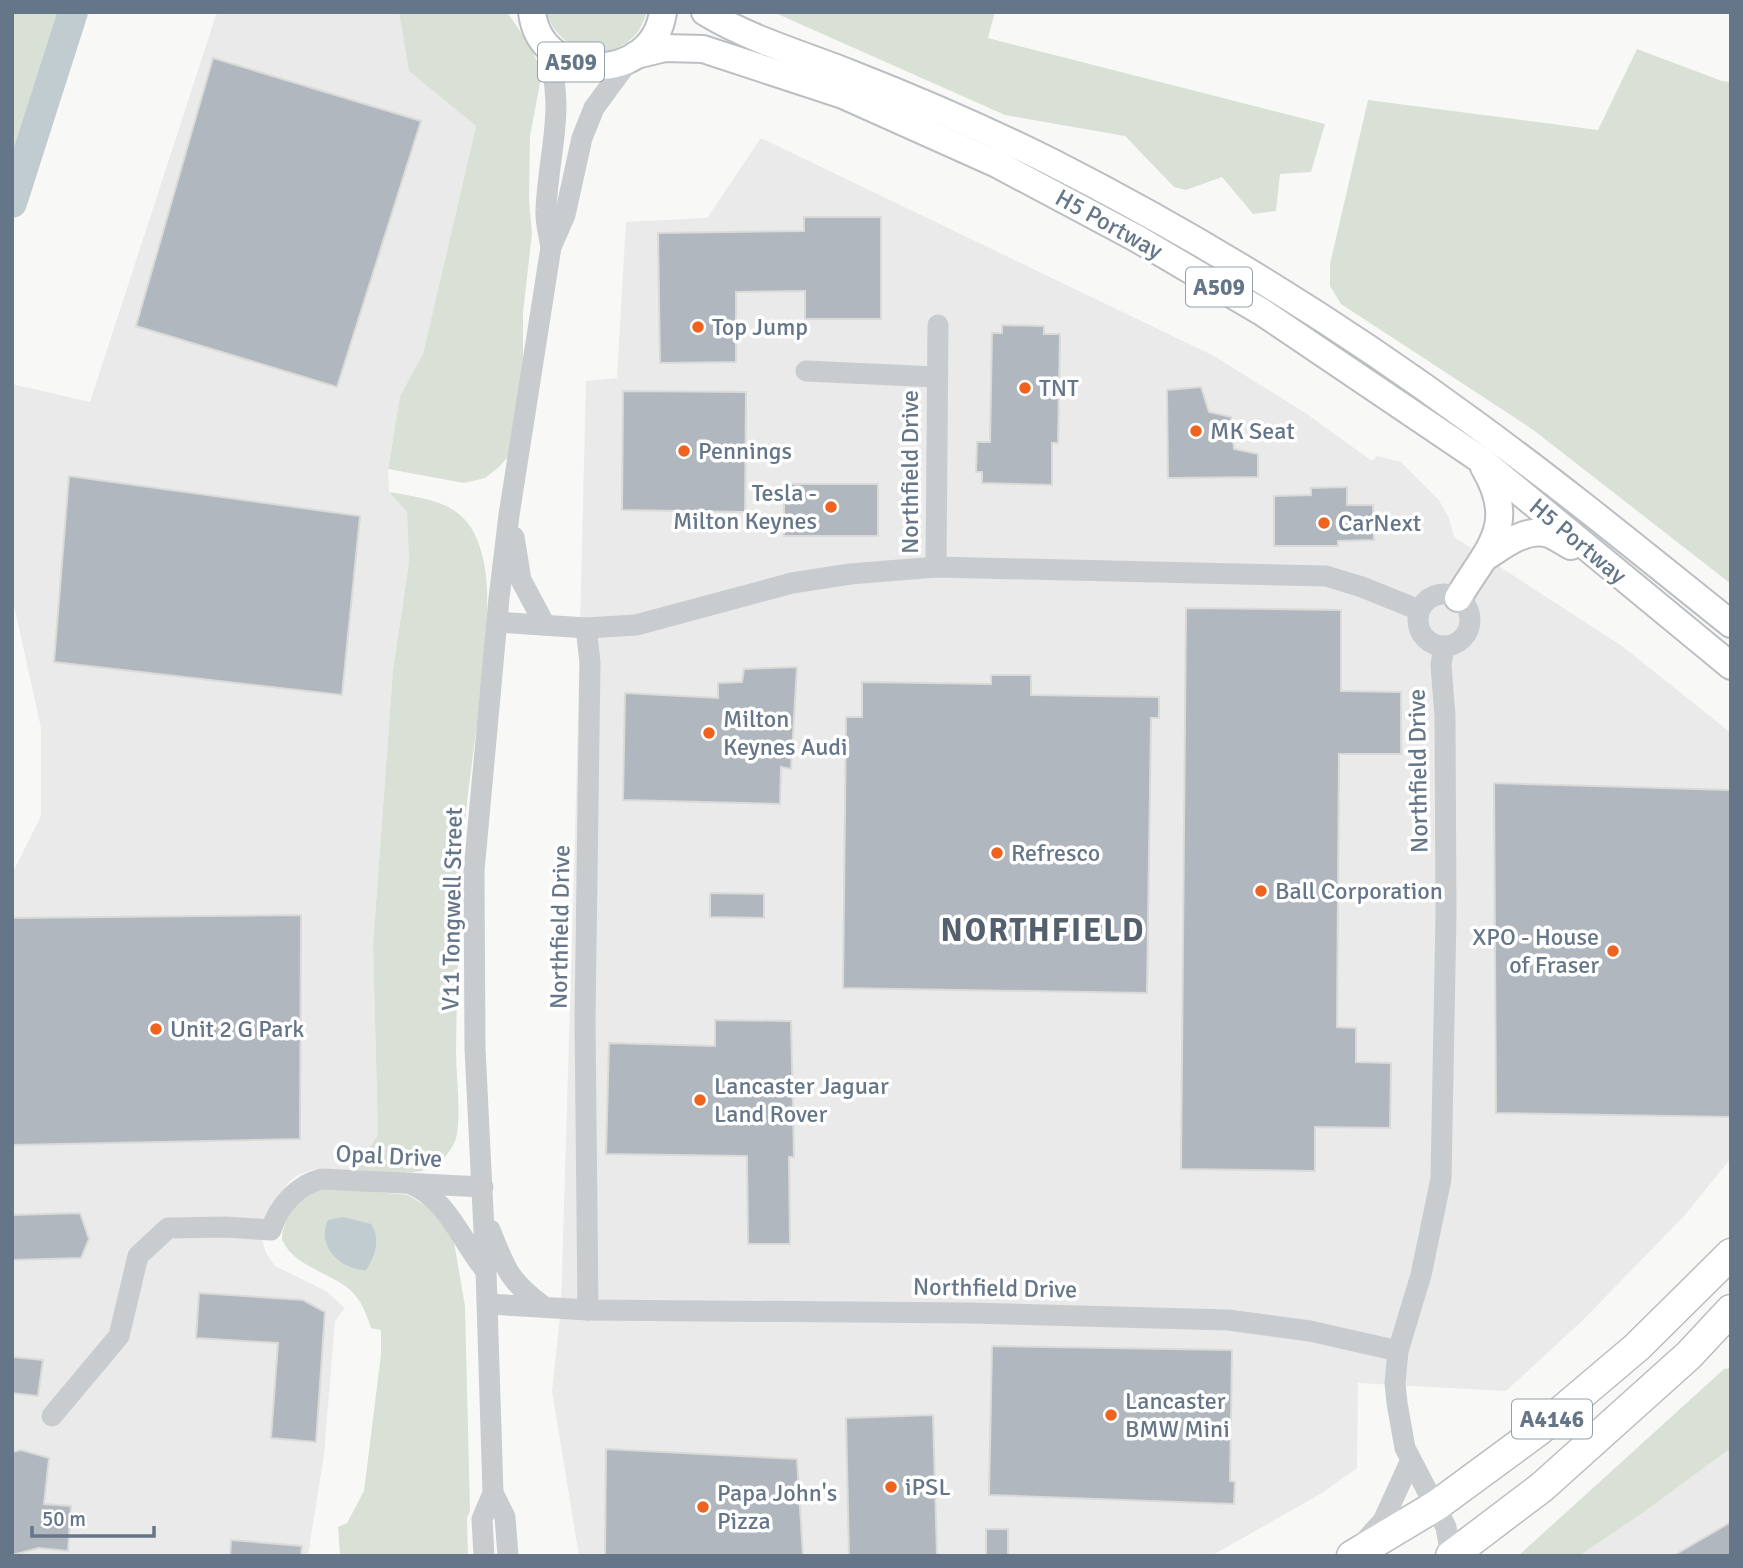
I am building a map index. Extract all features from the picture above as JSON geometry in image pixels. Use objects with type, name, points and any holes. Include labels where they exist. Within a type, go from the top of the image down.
[{"type":"highway","name":"A4146","points":[[1446,1536],[1539,1430],[1627,1356],[1731,1254]]},
{"type":"highway","name":"A4146","points":[[1350,1556],[1446,1536],[1520,1504],[1689,1355],[1731,1310]]},
{"type":"main road","name":"A509","points":[[534,20],[553,50],[566,60],[598,68],[615,65],[633,57],[648,45],[657,32],[663,12]]},
{"type":"main road","name":"H5 Portway","points":[[705,12],[742,32],[884,86],[1040,157],[1139,208],[1237,265],[1372,351],[1473,421],[1596,515],[1731,624]]},
{"type":"main road","name":"H5 Portway","points":[[633,57],[665,48],[703,49],[843,95],[997,164],[1136,238],[1262,312],[1480,460],[1731,666]]},
{"type":"main road","name":"A509","points":[[1480,460],[1493,482],[1499,507],[1499,520],[1487,556]]},
{"type":"main road","name":"A509","points":[[1487,556],[1508,542],[1527,534],[1545,533],[1616,572]]},
{"type":"main road","points":[[1458,598],[1487,556]]},
{"type":"street","name":"V11 Tongwell Street","points":[[534,20],[551,62],[556,96],[556,131],[545,212],[551,247]]},
{"type":"street","name":"V11 Tongwell Street","points":[[484,1556],[482,1519],[493,1493],[488,1304],[476,1062],[474,871],[498,622],[509,514],[551,247],[565,215],[582,138],[594,108],[633,57]]},
{"type":"street","name":"Northfield Drive","points":[[936,567],[938,325]]},
{"type":"street","name":"Northfield Drive","points":[[806,372],[936,377]]},
{"type":"street","points":[[509,514],[521,580],[545,625]]},
{"type":"street","name":"Northfield Drive","points":[[498,622],[586,628],[636,625],[815,578],[936,567],[1325,576],[1362,587],[1419,610]]},
{"type":"street","points":[[1451,594],[1469,611],[1469,628],[1459,641],[1444,646],[1428,641],[1422,635],[1417,619],[1419,610],[1429,598],[1451,594]]},
{"type":"street","name":"Northfield Drive","points":[[586,628],[590,662],[585,1020],[588,1310]]},
{"type":"street","name":"Northfield Drive","points":[[1444,646],[1441,665],[1445,716],[1446,916],[1441,1179],[1421,1275],[1398,1351],[1396,1403],[1410,1462],[1446,1536]]},
{"type":"street","name":"Opal Drive","points":[[52,1416],[119,1336],[138,1256],[168,1228],[225,1227],[271,1230],[281,1209],[298,1191],[312,1181],[334,1178],[483,1187]]},
{"type":"street","points":[[408,1182],[431,1196],[443,1208],[458,1228],[470,1252],[486,1271]]},
{"type":"street","points":[[483,1215],[510,1276],[521,1290],[543,1306]]},
{"type":"street","name":"Northfield Drive","points":[[488,1304],[588,1310],[969,1313],[1215,1320],[1310,1331],[1398,1351]]},
{"type":"street","points":[[1350,1556],[1383,1521],[1410,1462]]},
{"type":"street","name":"V11 Tongwell Street","points":[[493,1493],[505,1517],[508,1556]]},
{"type":"shaded area","points":[[12,12],[74,12],[12,205]]},
{"type":"shaded area","points":[[217,12],[399,12],[410,71],[476,126],[423,354],[400,396],[388,469],[389,492],[407,512],[409,562],[393,670],[373,945],[378,1135],[354,1170],[311,1170],[289,1182],[264,1219],[261,1236],[266,1253],[275,1266],[326,1291],[345,1308],[335,1321],[324,1454],[308,1556],[12,1556],[12,874],[41,816],[41,728],[12,596],[12,384],[90,402]]},
{"type":"shaded area","points":[[399,12],[507,12],[529,44],[541,70],[530,136],[529,199],[532,233],[523,313],[523,370],[508,457],[485,478],[464,483],[388,469],[400,396],[423,354],[476,126],[409,71]]},
{"type":"shaded area","points":[[546,12],[647,12],[638,31],[630,40],[606,52],[593,52],[580,49],[559,35]]},
{"type":"shaded area","points":[[773,12],[995,12],[988,38],[1325,124],[1311,172],[1280,174],[1276,211],[1253,214],[1222,177],[1186,190],[1174,187],[1125,136],[1005,115]]},
{"type":"shaded area","points":[[1637,49],[1731,82],[1731,584],[1532,429],[1341,304],[1330,286],[1330,264],[1368,100],[1598,130]]},
{"type":"shaded area","points":[[761,138],[1214,356],[1307,414],[1372,461],[1377,456],[1401,462],[1439,500],[1449,518],[1454,537],[1622,646],[1731,733],[1731,1158],[1685,1215],[1583,1320],[1506,1391],[1358,1383],[1357,1468],[1322,1493],[1211,1556],[579,1556],[552,1391],[561,1307],[586,381],[617,378],[626,222],[707,218]]},
{"type":"shaded area","points":[[389,492],[429,500],[461,516],[477,539],[487,582],[482,682],[461,875],[456,1050],[457,1134],[451,1149],[440,1162],[418,1172],[405,1173],[354,1170],[378,1135],[373,945],[393,670],[409,562],[407,512]]},
{"type":"shaded area","points":[[324,1187],[408,1195],[434,1211],[454,1242],[465,1306],[470,1511],[467,1518],[468,1556],[340,1556],[338,1527],[347,1523],[364,1491],[381,1354],[381,1330],[371,1328],[360,1302],[349,1289],[303,1263],[282,1240],[290,1215],[309,1196]]},
{"type":"shaded area","points":[[343,1217],[371,1224],[374,1229],[376,1247],[366,1270],[347,1266],[333,1255],[328,1247],[325,1230],[328,1220]]},
{"type":"shaded area","points":[[1731,1368],[1731,1448],[1579,1556],[1518,1556],[1724,1369]]},
{"type":"shaded area","points":[[1731,1448],[1731,1556],[1579,1556],[1644,1512]]},
{"type":"building","points":[[213,58],[421,121],[337,387],[136,326]]},
{"type":"building","points":[[804,217],[881,217],[881,319],[805,319],[805,291],[736,292],[736,362],[660,363],[658,233],[804,231]]},
{"type":"building","name":"TNT","points":[[1002,325],[1044,326],[1044,334],[1060,334],[1058,443],[1052,443],[1052,485],[982,483],[982,472],[976,472],[977,442],[990,442],[992,333],[1002,333]]},
{"type":"building","points":[[1201,387],[1209,412],[1231,417],[1234,449],[1258,454],[1258,477],[1168,478],[1167,390]]},
{"type":"building","name":"Pennings","points":[[623,391],[746,392],[745,512],[622,510]]},
{"type":"building","points":[[69,476],[360,516],[342,695],[54,662]]},
{"type":"building","name":"Tesla - Milton Keynes","points":[[784,484],[878,484],[878,536],[784,536]]},
{"type":"building","name":"CarNext","points":[[1347,487],[1347,505],[1373,505],[1374,540],[1338,541],[1338,546],[1274,546],[1274,496],[1311,495],[1311,488]]},
{"type":"building","name":"Ball Corporation","points":[[1186,608],[1341,610],[1341,691],[1401,692],[1401,754],[1339,754],[1337,1027],[1356,1028],[1356,1062],[1391,1063],[1390,1128],[1315,1127],[1315,1171],[1181,1169]]},
{"type":"building","name":"Milton Keynes Audi","points":[[797,667],[791,769],[781,767],[780,804],[623,800],[625,693],[718,698],[718,683],[742,682],[744,669]]},
{"type":"building","name":"Refresco","points":[[991,675],[1031,675],[1031,695],[1159,697],[1159,718],[1151,718],[1147,993],[843,988],[846,717],[862,717],[862,682],[991,684]]},
{"type":"building","name":"XPO - House of Fraser","points":[[1494,783],[1731,790],[1731,1117],[1496,1113]]},
{"type":"building","points":[[710,893],[764,894],[764,918],[710,917]]},
{"type":"building","name":"Unit 2 G Park","points":[[301,915],[300,1139],[12,1145],[12,918]]},
{"type":"building","name":"Lancaster Jaguar Land Rover","points":[[715,1020],[791,1021],[794,1157],[789,1157],[790,1244],[748,1244],[747,1156],[606,1154],[609,1043],[715,1046]]},
{"type":"building","points":[[80,1213],[89,1239],[81,1258],[12,1260],[12,1215]]},
{"type":"building","points":[[199,1293],[303,1300],[325,1312],[316,1442],[271,1438],[278,1343],[196,1338]]},
{"type":"building","name":"Lancaster BMW Mini","points":[[992,1346],[1232,1350],[1230,1481],[1235,1482],[1234,1504],[989,1495]]},
{"type":"building","points":[[12,1357],[43,1360],[38,1396],[12,1393]]},
{"type":"building","name":"iPSL","points":[[933,1415],[937,1556],[849,1556],[846,1418]]},
{"type":"building","name":"Papa John's Pizza","points":[[606,1449],[797,1459],[803,1556],[605,1556]]},
{"type":"building","points":[[21,1450],[49,1458],[44,1504],[71,1506],[68,1551],[39,1548],[12,1555],[12,1452]]},
{"type":"building","points":[[1731,1522],[1731,1556],[1673,1556]]},
{"type":"building","points":[[986,1529],[1008,1529],[1008,1556],[986,1556]]},
{"type":"building","points":[[231,1540],[302,1546],[301,1556],[230,1556]]},
{"type":"waterway","points":[[12,203],[73,12]]},
{"type":"place","name":"Top Jump","points":[[698,327]]},
{"type":"place","name":"TNT","points":[[1025,388]]},
{"type":"place","name":"MK Seat","points":[[1196,431]]},
{"type":"place","name":"Pennings","points":[[684,451]]},
{"type":"place","name":"Tesla - Milton Keynes","points":[[831,507]]},
{"type":"place","name":"CarNext","points":[[1324,523]]},
{"type":"place","name":"Milton Keynes Audi","points":[[709,733]]},
{"type":"place","name":"Refresco","points":[[997,853]]},
{"type":"place","name":"Ball Corporation","points":[[1261,891]]},
{"type":"place","name":"XPO - House of Fraser","points":[[1613,951]]},
{"type":"place","name":"Unit 2 G Park","points":[[156,1029]]},
{"type":"place","name":"Lancaster Jaguar Land Rover","points":[[700,1100]]},
{"type":"place","name":"Lancaster BMW Mini","points":[[1111,1415]]},
{"type":"place","name":"iPSL","points":[[891,1487]]},
{"type":"place","name":"Papa John's Pizza","points":[[703,1507]]},
{"type":"district","name":"NORTHFIELD","points":[[1043,930]]}]
